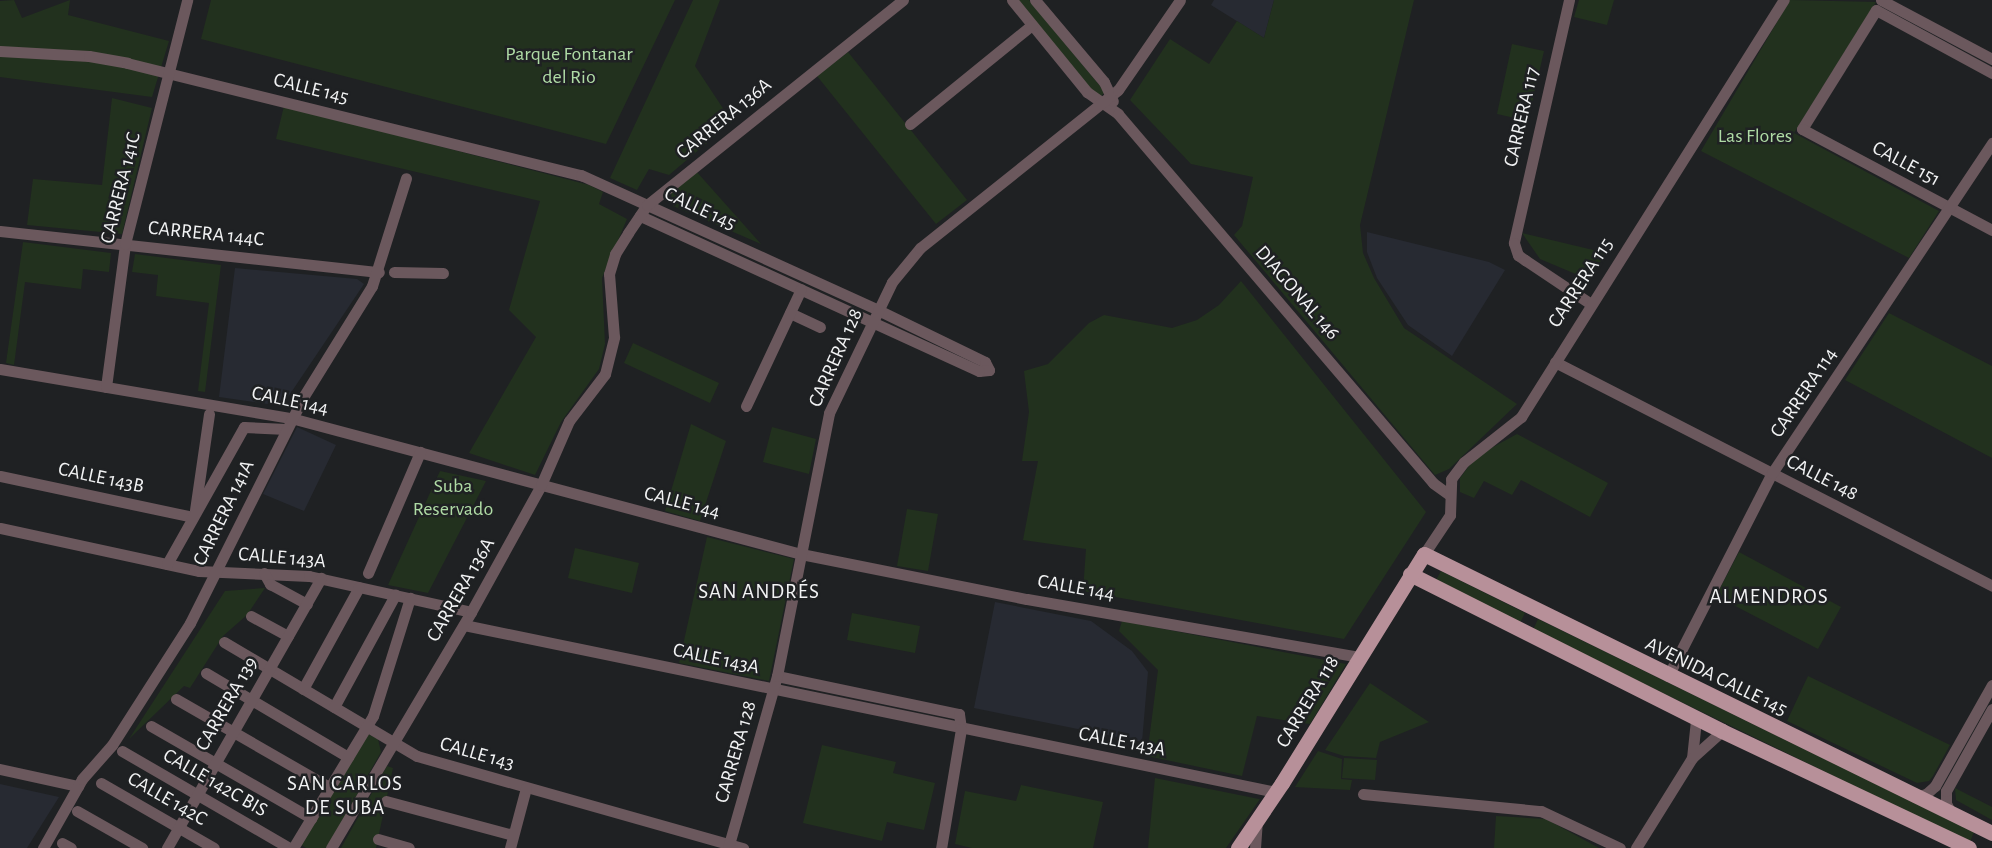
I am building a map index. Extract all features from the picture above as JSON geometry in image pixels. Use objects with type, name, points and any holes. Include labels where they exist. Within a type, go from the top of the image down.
[{"type":"main road","name":"AVENIDA CALLE 145","points":[[1424,554],[1914,797],[1992,833]]},
{"type":"main road","name":"CARRERA 115","points":[[1410,574],[1424,554]]},
{"type":"main road","points":[[1410,574],[1722,731],[1969,848]]},
{"type":"main road","name":"CARRERA 118","points":[[1238,848],[1276,792],[1410,574]]},
{"type":"main road","points":[[1525,632],[1536,611]]},
{"type":"street","name":"CARRERA 141C","points":[[106,387],[125,244],[170,73],[187,0]]},
{"type":"street","name":"CARRERA 136A","points":[[331,848],[392,742],[464,625],[541,485],[570,421],[600,382],[610,361],[614,337],[609,274],[615,254],[647,205],[902,0]]},
{"type":"street","name":"DIAGONAL 146","points":[[1012,0],[1087,92],[1118,114],[1433,483],[1448,494]]},
{"type":"street","name":"DIAGONAL 146","points":[[1035,0],[1104,82],[1118,114]]},
{"type":"street","name":"CARRERA 128","points":[[728,846],[777,676],[829,413],[897,272],[909,258],[1123,86],[1180,0]]},
{"type":"street","name":"CARRERA 117","points":[[1570,0],[1514,243],[1518,256],[1591,304]]},
{"type":"street","name":"CARRERA 115","points":[[1424,554],[1450,515],[1448,494],[1450,479],[1464,462],[1521,416],[1784,0]]},
{"type":"street","points":[[1879,5],[1992,59]]},
{"type":"street","points":[[1879,5],[1992,73]]},
{"type":"street","name":"CALLE 151","points":[[1879,5],[1802,129],[1992,230]]},
{"type":"street","points":[[910,124],[1032,25]]},
{"type":"street","name":"CALLE 145","points":[[0,51],[89,56],[170,73],[564,170],[596,180],[878,310],[985,362],[989,370],[979,371],[640,216]]},
{"type":"street","name":"CARRERA 114","points":[[1668,676],[1772,473],[1992,142]]},
{"type":"street","name":"CARRERA 141A","points":[[42,848],[78,786],[112,745],[190,623],[292,418],[379,272],[406,178]]},
{"type":"street","name":"CARRERA 144C","points":[[0,231],[379,272]]},
{"type":"street","points":[[394,272],[444,273]]},
{"type":"street","points":[[746,406],[801,289]]},
{"type":"street","points":[[790,313],[820,327]]},
{"type":"street","name":"CALLE 148","points":[[1555,362],[1992,586]]},
{"type":"street","name":"CALLE 144","points":[[0,370],[292,418],[801,554],[1027,599],[1359,657]]},
{"type":"street","points":[[194,517],[210,414]]},
{"type":"street","points":[[167,564],[244,427],[286,430]]},
{"type":"street","points":[[368,573],[420,452]]},
{"type":"street","name":"CALLE 143B","points":[[0,476],[194,517]]},
{"type":"street","name":"CALLE 143A","points":[[0,528],[167,564],[217,572],[264,573],[321,578],[471,612]]},
{"type":"street","points":[[264,573],[270,584],[307,604]]},
{"type":"street","name":"CARRERA 139","points":[[167,848],[321,578]]},
{"type":"street","points":[[303,689],[359,587]]},
{"type":"street","points":[[334,707],[395,595]]},
{"type":"street","points":[[291,848],[367,727],[383,689],[410,598]]},
{"type":"street","points":[[251,616],[288,636]]},
{"type":"street","name":"CALLE 143A","points":[[464,625],[961,729],[1276,792]]},
{"type":"street","name":"CALLE 143","points":[[224,642],[392,742],[431,762],[728,846],[743,848]]},
{"type":"street","points":[[206,673],[348,757]]},
{"type":"street","name":"CALLE 143A","points":[[777,676],[952,710],[961,718],[961,729]]},
{"type":"street","points":[[1914,797],[1935,786],[1992,685]]},
{"type":"street","points":[[176,698],[329,787]]},
{"type":"street","points":[[1952,815],[1946,803],[1946,791],[1992,709]]},
{"type":"street","points":[[1692,758],[1696,718]]},
{"type":"street","points":[[151,726],[311,818]]},
{"type":"street","points":[[941,848],[961,729]]},
{"type":"street","points":[[1636,848],[1692,758],[1722,731]]},
{"type":"street","name":"CALLE 142C BIS","points":[[122,751],[291,848]]},
{"type":"street","points":[[0,769],[78,786]]},
{"type":"street","name":"CALLE 142C","points":[[101,783],[214,848]]},
{"type":"street","points":[[510,848],[526,788]]},
{"type":"street","points":[[1362,794],[1541,811],[1620,848]]},
{"type":"street","points":[[386,801],[513,835]]},
{"type":"street","points":[[77,811],[142,848]]},
{"type":"street","points":[[1255,848],[1257,819]]},
{"type":"street","points":[[378,839],[409,848]]},
{"type":"shaded area","points":[[1214,0],[1274,0],[1264,38],[1211,5]]},
{"type":"shaded area","points":[[1367,232],[1489,262],[1505,270],[1452,356],[1408,325],[1377,278],[1367,252]]},
{"type":"shaded area","points":[[235,268],[357,279],[364,284],[282,406],[219,397]]},
{"type":"shaded area","points":[[297,427],[336,445],[304,511],[263,494]]},
{"type":"shaded area","points":[[995,602],[1091,621],[1132,651],[1148,672],[1142,742],[974,708]]},
{"type":"shaded area","points":[[0,784],[59,797],[27,848],[0,848]]},
{"type":"green space","points":[[14,0],[22,18],[70,0],[68,15],[169,41],[152,97],[0,77],[0,1]]},
{"type":"green space","name":"Parque Fontanar del Rio","points":[[211,0],[675,0],[606,144],[201,39]]},
{"type":"green space","points":[[693,0],[720,0],[695,66],[732,122],[669,175],[649,169],[637,190],[610,178]]},
{"type":"green space","points":[[1016,0],[1029,0],[1105,92],[1100,97],[1083,81]]},
{"type":"green space","points":[[1274,0],[1414,0],[1360,225],[1363,253],[1374,278],[1404,328],[1517,404],[1449,469],[1435,475],[1234,235],[1242,226],[1253,177],[1191,164],[1130,100],[1170,39],[1209,64],[1237,21],[1264,38]]},
{"type":"green space","points":[[1579,0],[1614,0],[1607,25],[1574,17]]},
{"type":"green space","name":"Las Flores","points":[[1790,0],[1876,2],[1794,133],[1939,211],[1909,258],[1701,151]]},
{"type":"green space","points":[[1512,44],[1544,51],[1528,121],[1497,114]]},
{"type":"green space","points":[[848,52],[967,200],[936,224],[817,76]]},
{"type":"green space","points":[[112,98],[152,108],[122,234],[27,225],[33,179],[102,185]]},
{"type":"green space","points":[[284,106],[589,185],[603,192],[599,204],[627,219],[602,278],[605,344],[599,369],[561,422],[535,475],[469,453],[536,337],[509,310],[540,201],[276,139]]},
{"type":"green space","points":[[696,171],[761,244],[673,206],[671,193]]},
{"type":"green space","points":[[1522,233],[1606,253],[1595,270],[1578,275],[1540,259]]},
{"type":"green space","points":[[23,242],[111,253],[109,272],[83,269],[81,289],[25,282],[14,365],[6,363]]},
{"type":"green space","points":[[135,254],[221,265],[205,392],[198,391],[209,303],[156,296],[158,275],[132,272]]},
{"type":"green space","points":[[1241,281],[1426,512],[1344,639],[1083,591],[1086,549],[1023,540],[1038,461],[1022,461],[1029,412],[1024,371],[1048,364],[1089,323],[1104,315],[1172,328],[1197,320],[1219,305]]},
{"type":"green space","points":[[1889,313],[1992,366],[1992,458],[1845,380]]},
{"type":"green space","points":[[633,343],[719,383],[710,403],[624,363]]},
{"type":"green space","points":[[691,424],[726,441],[700,521],[665,511]]},
{"type":"green space","points":[[772,427],[816,439],[809,474],[763,462]]},
{"type":"green space","points":[[1517,434],[1608,483],[1590,517],[1521,480],[1512,495],[1484,481],[1474,498],[1460,492],[1460,478],[1472,462],[1484,452]]},
{"type":"green space","name":"Suba Reservado","points":[[440,471],[486,481],[428,593],[388,585]]},
{"type":"green space","points":[[907,509],[938,514],[928,571],[897,566]]},
{"type":"green space","points":[[707,537],[794,559],[769,681],[679,663]]},
{"type":"green space","points":[[575,548],[639,563],[632,593],[568,578]]},
{"type":"green space","points":[[1739,552],[1841,607],[1818,649],[1716,596]]},
{"type":"green space","points":[[1441,571],[1525,613],[1519,625],[1435,582]]},
{"type":"green space","points":[[265,588],[247,615],[223,636],[190,688],[184,686],[129,739],[225,591]]},
{"type":"green space","points":[[852,613],[920,626],[915,653],[847,640]]},
{"type":"green space","points":[[1538,619],[1974,832],[1970,842],[1533,630]]},
{"type":"green space","points":[[1122,621],[1346,664],[1310,724],[1257,716],[1242,776],[1147,756],[1158,670],[1119,631]]},
{"type":"green space","points":[[1808,676],[1950,745],[1929,781],[1917,783],[1787,721]]},
{"type":"green space","points":[[1370,683],[1429,722],[1380,742],[1376,758],[1344,756],[1325,750]]},
{"type":"green space","points":[[368,734],[378,739],[381,752],[327,848],[306,848],[300,844]]},
{"type":"green space","points":[[822,745],[896,762],[893,773],[935,783],[924,830],[887,822],[882,841],[803,823]]},
{"type":"green space","points":[[1318,751],[1342,759],[1341,779],[1352,780],[1350,790],[1295,787]]},
{"type":"green space","points":[[1344,758],[1377,760],[1375,780],[1342,778]]},
{"type":"green space","points":[[387,766],[393,768],[376,848],[341,848]]},
{"type":"green space","points":[[1155,778],[1260,799],[1226,848],[1148,848]]},
{"type":"green space","points":[[1021,785],[1103,802],[1093,848],[972,848],[955,844],[965,791],[1016,801]]},
{"type":"green space","points":[[1955,788],[1992,807],[1992,820],[1956,800]]},
{"type":"green space","points":[[1496,816],[1546,819],[1599,848],[1494,848]]},
{"type":"district","name":"SAN ANDRÉS","points":[[759,592]]},
{"type":"district","name":"ALMENDROS","points":[[1769,597]]},
{"type":"district","name":"SAN CARLOS DE SUBA","points":[[345,796]]}]
